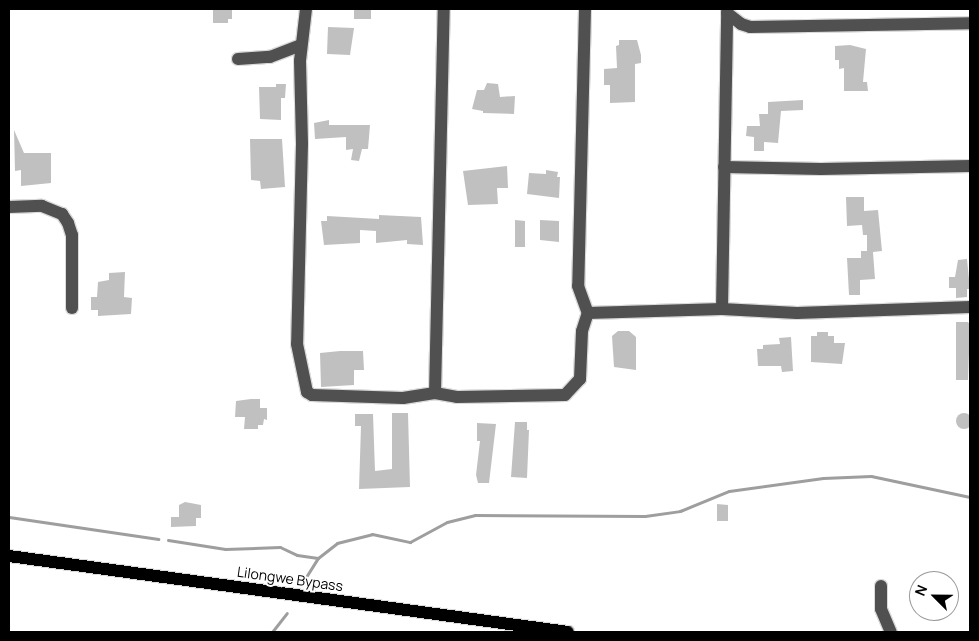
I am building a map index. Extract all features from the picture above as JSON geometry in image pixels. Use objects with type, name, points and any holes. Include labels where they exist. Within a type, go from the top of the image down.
[{"type":"main road","name":"Lilongwe Bypass","points":[[9,556],[568,632]]},
{"type":"street","points":[[306,9],[301,45],[302,144],[297,344],[305,386],[312,395],[403,398],[435,393],[457,397],[565,395],[580,379],[582,331],[588,313],[578,286],[585,9]]},
{"type":"street","points":[[435,393],[444,9]]},
{"type":"street","points":[[722,310],[727,11]]},
{"type":"street","points":[[727,11],[741,24],[750,26],[970,23]]},
{"type":"street","points":[[238,59],[270,57],[301,45]]},
{"type":"street","points":[[724,167],[821,169],[970,166]]},
{"type":"street","points":[[9,207],[42,206],[62,214],[68,223],[72,235],[72,308]]},
{"type":"street","points":[[588,313],[722,310],[797,313],[970,307]]},
{"type":"street","points":[[881,586],[881,609],[891,632]]},
{"type":"building","points":[[213,9],[232,9],[232,19],[228,19],[228,23],[213,23]]},
{"type":"building","points":[[354,9],[371,9],[371,19],[354,19]]},
{"type":"building","points":[[328,27],[354,28],[350,55],[327,54]]},
{"type":"building","points":[[619,40],[637,40],[641,55],[641,63],[635,64],[635,102],[610,103],[610,85],[604,85],[604,69],[617,68],[616,46],[619,45]]},
{"type":"building","points":[[850,45],[866,49],[863,82],[867,82],[868,91],[844,91],[844,68],[839,69],[839,60],[835,60],[835,46]]},
{"type":"building","points":[[487,83],[498,84],[500,97],[515,96],[514,114],[483,113],[483,111],[472,109],[477,90],[484,90]]},
{"type":"building","points":[[276,84],[286,84],[285,98],[281,98],[281,120],[260,119],[259,87],[276,87]]},
{"type":"building","points":[[803,100],[803,110],[781,111],[778,143],[764,142],[764,151],[754,151],[754,137],[746,136],[747,126],[760,126],[759,114],[768,114],[768,102]]},
{"type":"building","points":[[329,120],[329,125],[370,125],[368,149],[362,149],[359,161],[351,160],[353,149],[346,150],[346,137],[315,139],[314,123]]},
{"type":"building","points":[[14,130],[24,153],[51,153],[51,183],[21,186],[21,170],[15,171]]},
{"type":"building","points":[[250,139],[282,139],[285,187],[261,189],[260,181],[251,180]]},
{"type":"building","points":[[507,166],[508,188],[497,188],[498,204],[468,205],[463,171]]},
{"type":"building","points":[[546,170],[558,172],[557,177],[560,177],[559,198],[527,194],[529,173],[546,174]]},
{"type":"building","points":[[846,197],[864,197],[864,211],[878,210],[882,251],[873,252],[875,279],[860,280],[860,295],[849,295],[847,258],[861,258],[861,251],[867,251],[867,235],[863,235],[862,225],[847,226]]},
{"type":"building","points":[[379,215],[421,217],[423,245],[407,244],[407,240],[376,243],[376,231],[360,230],[360,243],[324,245],[321,221],[327,221],[327,216],[379,219]]},
{"type":"building","points":[[515,220],[525,221],[525,247],[515,247]]},
{"type":"building","points":[[540,220],[559,221],[559,242],[540,240]]},
{"type":"building","points":[[967,259],[970,289],[967,289],[967,297],[956,298],[956,288],[949,288],[949,277],[955,277],[958,260]]},
{"type":"building","points":[[125,272],[124,297],[132,298],[131,314],[98,316],[98,310],[91,310],[91,297],[97,297],[98,282],[109,280],[109,273]]},
{"type":"building","points":[[956,322],[968,322],[970,325],[968,380],[956,380]]},
{"type":"building","points":[[618,331],[629,331],[636,337],[636,370],[614,367],[612,336]]},
{"type":"building","points":[[817,332],[828,332],[828,336],[834,336],[834,343],[845,343],[842,364],[811,362],[811,336],[817,336]]},
{"type":"building","points":[[791,337],[793,371],[782,372],[781,366],[758,366],[757,349],[763,349],[763,345],[780,344],[779,338]]},
{"type":"building","points":[[363,351],[364,370],[354,370],[354,385],[321,387],[320,353]]},
{"type":"building","points":[[260,399],[260,408],[267,408],[267,420],[264,419],[263,425],[258,425],[258,429],[244,429],[245,417],[235,417],[236,401]]},
{"type":"building","points":[[392,413],[408,413],[410,487],[359,489],[361,426],[355,426],[355,414],[373,414],[375,471],[392,469]]},
{"type":"building","points":[[961,413],[967,413],[972,418],[970,427],[961,429],[956,424],[956,418]]},
{"type":"building","points":[[515,422],[527,422],[527,430],[529,430],[527,478],[511,477]]},
{"type":"building","points":[[477,423],[496,424],[489,483],[478,483],[476,475],[480,441],[477,441]]},
{"type":"building","points":[[185,502],[201,505],[201,518],[196,518],[196,526],[171,527],[171,517],[179,517],[179,505]]},
{"type":"building","points":[[717,504],[728,505],[728,521],[717,521]]},
{"type":"waterway","points":[[306,577],[318,558],[337,543],[372,534],[410,542],[447,522],[475,515],[645,516],[680,511],[729,491],[823,478],[871,476],[970,497]]},
{"type":"waterway","points":[[9,517],[158,539]]},
{"type":"waterway","points":[[168,540],[225,549],[280,547],[297,555],[318,558]]},
{"type":"waterway","points":[[272,632],[287,613]]}]
